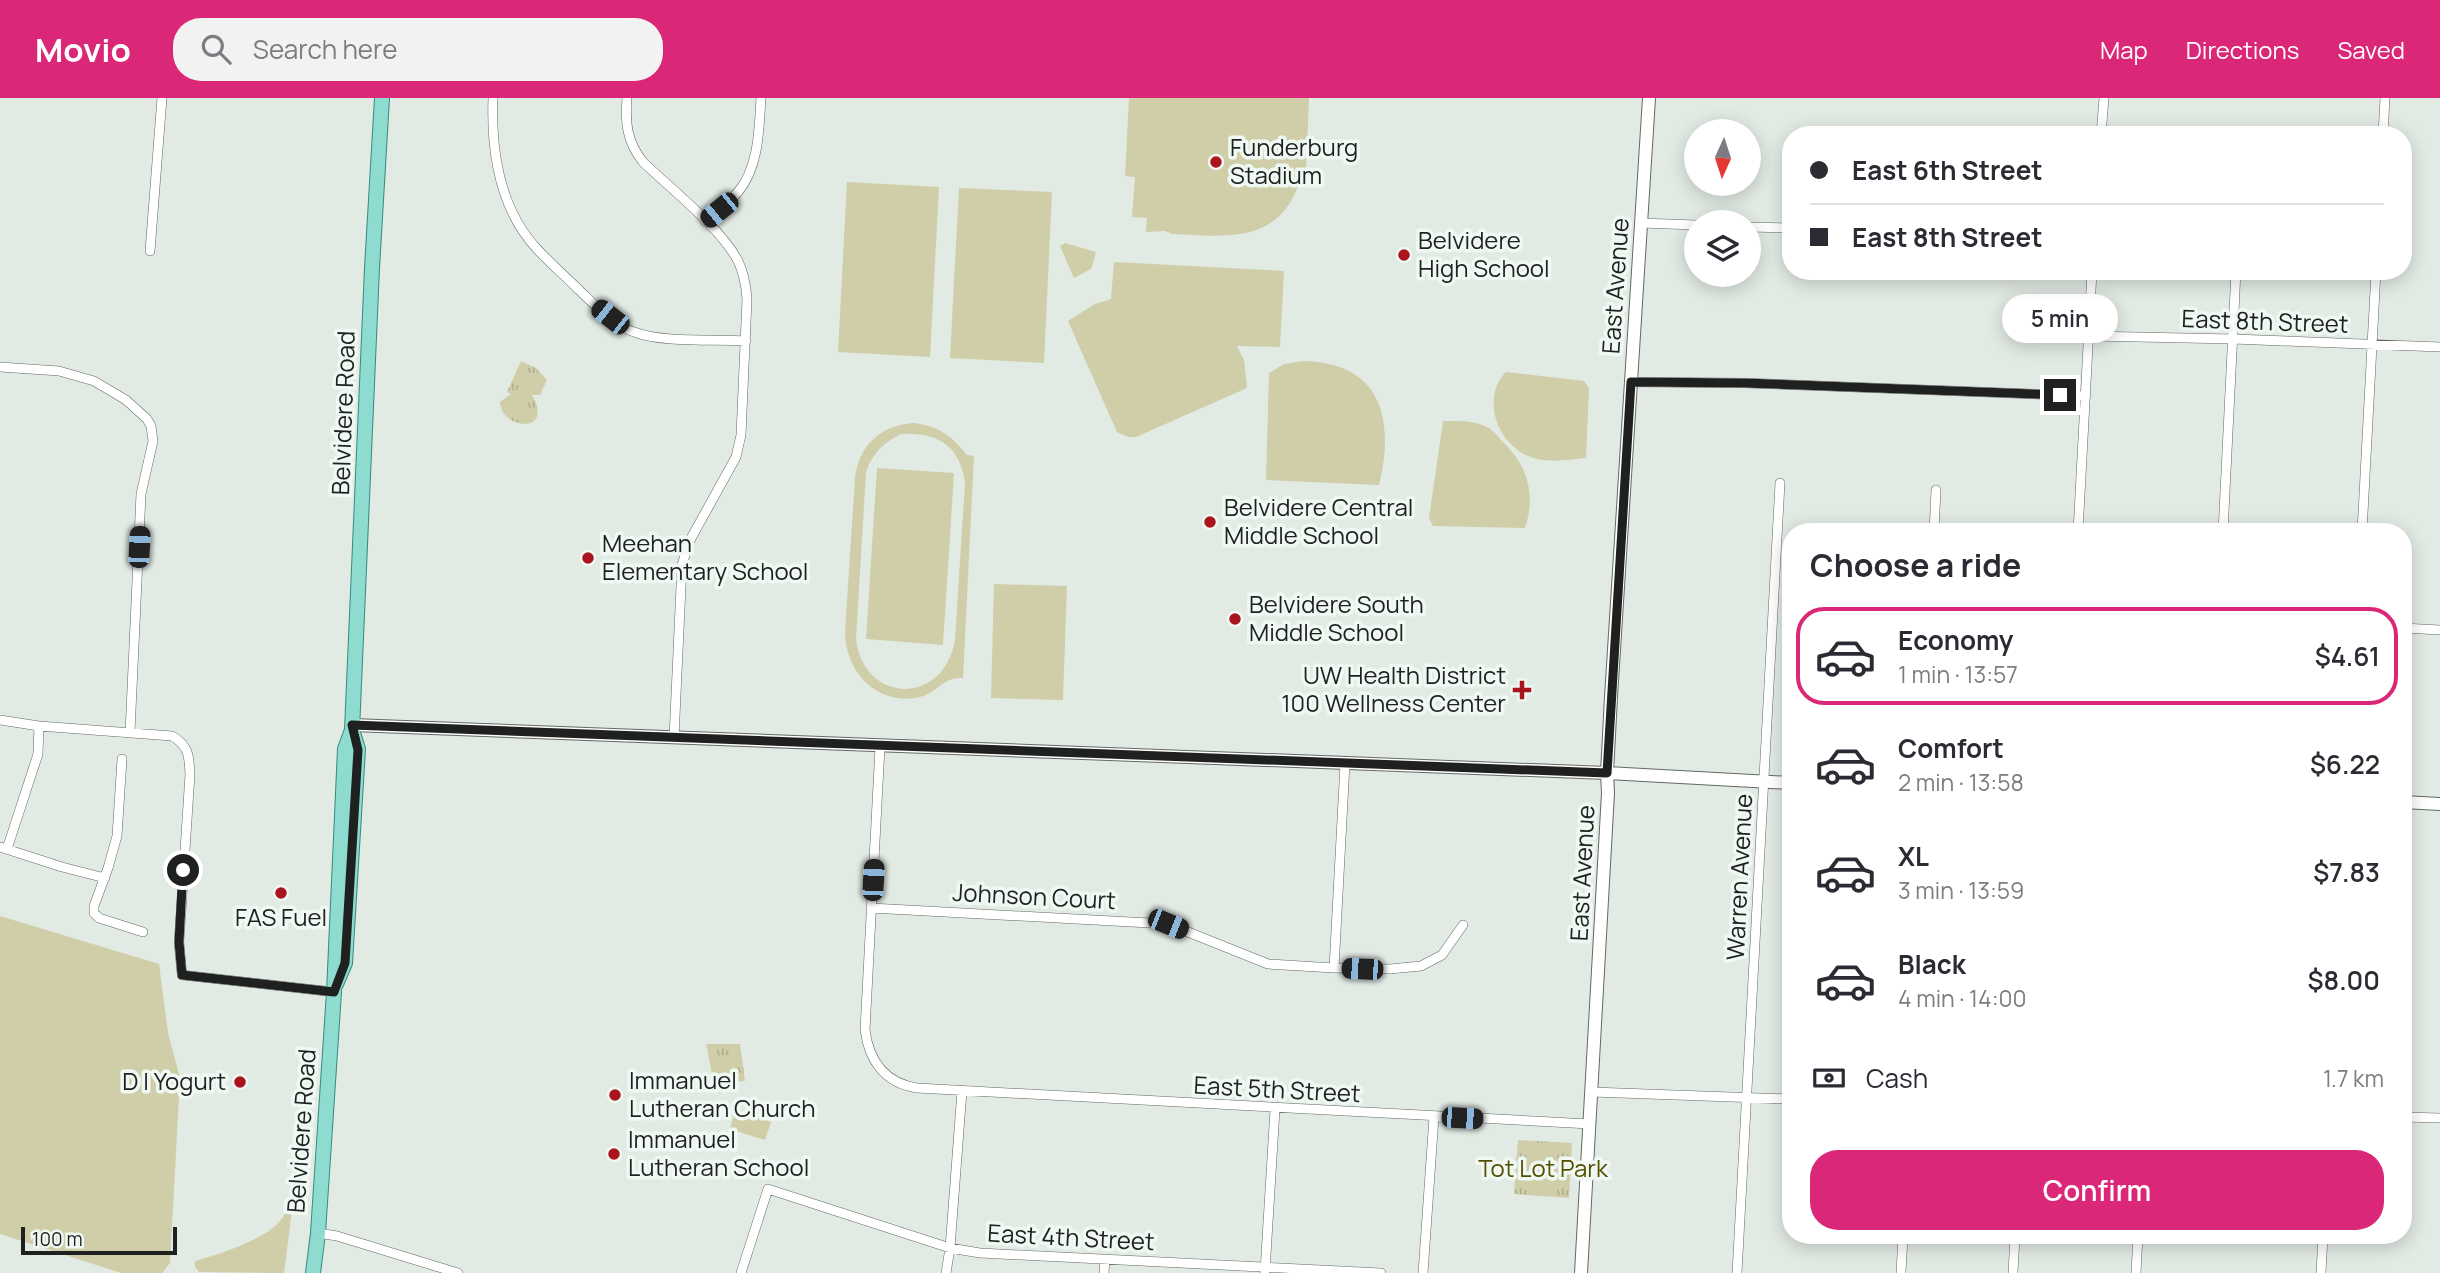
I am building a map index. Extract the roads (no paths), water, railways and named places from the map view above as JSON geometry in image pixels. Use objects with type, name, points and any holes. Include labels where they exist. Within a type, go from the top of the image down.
[{"type":"main road","name":"Belvidere Road","points":[[313,1273],[334,992],[345,749],[352,728],[382,98]]},
{"type":"street","points":[[150,251],[162,98]]},
{"type":"street","points":[[493,98],[492,127],[497,166],[505,197],[515,219],[536,248],[623,327],[649,337],[746,341]]},
{"type":"street","points":[[626,98],[626,126],[635,152],[705,221],[732,253],[744,278],[747,299],[741,435],[736,457],[689,542],[682,565],[674,737]]},
{"type":"street","points":[[705,221],[731,199],[747,179],[756,152],[761,98]]},
{"type":"street","name":"East Avenue","points":[[1581,1273],[1607,773],[1649,98]]},
{"type":"street","points":[[2102,126],[2104,98]]},
{"type":"street","points":[[2383,126],[2385,98]]},
{"type":"street","points":[[1641,223],[1684,225]]},
{"type":"street","points":[[1761,227],[1782,228]]},
{"type":"street","points":[[2079,523],[2092,280]]},
{"type":"street","points":[[2223,523],[2236,280]]},
{"type":"street","points":[[2362,523],[2376,280]]},
{"type":"street","name":"East 8th Street","points":[[2089,336],[2233,338],[2440,347]]},
{"type":"street","points":[[0,367],[59,371],[106,387],[147,419],[153,433],[141,494],[130,732]]},
{"type":"street","points":[[1631,382],[1744,383],[2087,396]]},
{"type":"street","name":"Warren Avenue","points":[[1737,1273],[1780,482]]},
{"type":"street","points":[[1935,523],[1937,490]]},
{"type":"street","points":[[2412,628],[2440,630]]},
{"type":"street","points":[[0,720],[40,726],[172,736],[181,741],[189,753],[190,774],[179,942],[182,975],[334,992]]},
{"type":"street","points":[[40,726],[38,754],[4,848],[105,878]]},
{"type":"street","points":[[352,728],[674,737],[1607,773],[1782,783]]},
{"type":"street","name":"East 5th Street","points":[[880,747],[865,1030],[872,1058],[884,1074],[908,1087],[1590,1124]]},
{"type":"street","points":[[122,759],[117,836],[94,913],[99,918],[142,932]]},
{"type":"street","points":[[1334,968],[1345,764]]},
{"type":"street","points":[[2412,802],[2440,804]]},
{"type":"street","name":"Johnson Court","points":[[871,908],[1168,924],[1268,964],[1334,968],[1390,969],[1421,966],[1442,955],[1463,925]]},
{"type":"street","points":[[946,1273],[962,1091]]},
{"type":"street","points":[[1592,1092],[1782,1099]]},
{"type":"street","points":[[1265,1270],[1275,1109]]},
{"type":"street","points":[[2412,1116],[2440,1118]]},
{"type":"street","points":[[1423,1273],[1434,1117]]},
{"type":"street","name":"East 4th Street","points":[[741,1273],[768,1189],[950,1248],[980,1253],[1265,1270],[1381,1273]]},
{"type":"street","points":[[318,1233],[337,1236],[458,1273]]},
{"type":"street","points":[[1901,1273],[1903,1244]]},
{"type":"street","points":[[2013,1273],[2015,1244]]},
{"type":"street","points":[[2136,1273],[2138,1244]]},
{"type":"street","points":[[2321,1273],[2323,1244]]},
{"type":"street","points":[[1104,1273],[1105,1260]]},
{"type":"place","name":"Funderburg Stadium","points":[[1216,162]]},
{"type":"place","name":"Belvidere High School","points":[[1404,255]]},
{"type":"place","name":"Belvidere Central Middle School","points":[[1210,522]]},
{"type":"place","name":"Meehan Elementary School","points":[[588,558]]},
{"type":"place","name":"Belvidere South Middle School","points":[[1235,619]]},
{"type":"place","name":"UW Health District 100 Wellness Center","points":[[1522,690]]},
{"type":"place","name":"FAS Fuel","points":[[281,893]]},
{"type":"place","name":"D I Yogurt","points":[[240,1082]]},
{"type":"place","name":"Immanuel Lutheran Church","points":[[615,1095]]},
{"type":"place","name":"Immanuel Lutheran School","points":[[614,1154]]},
{"type":"park label","name":"Tot Lot Park","points":[[1543,1169]]}]
